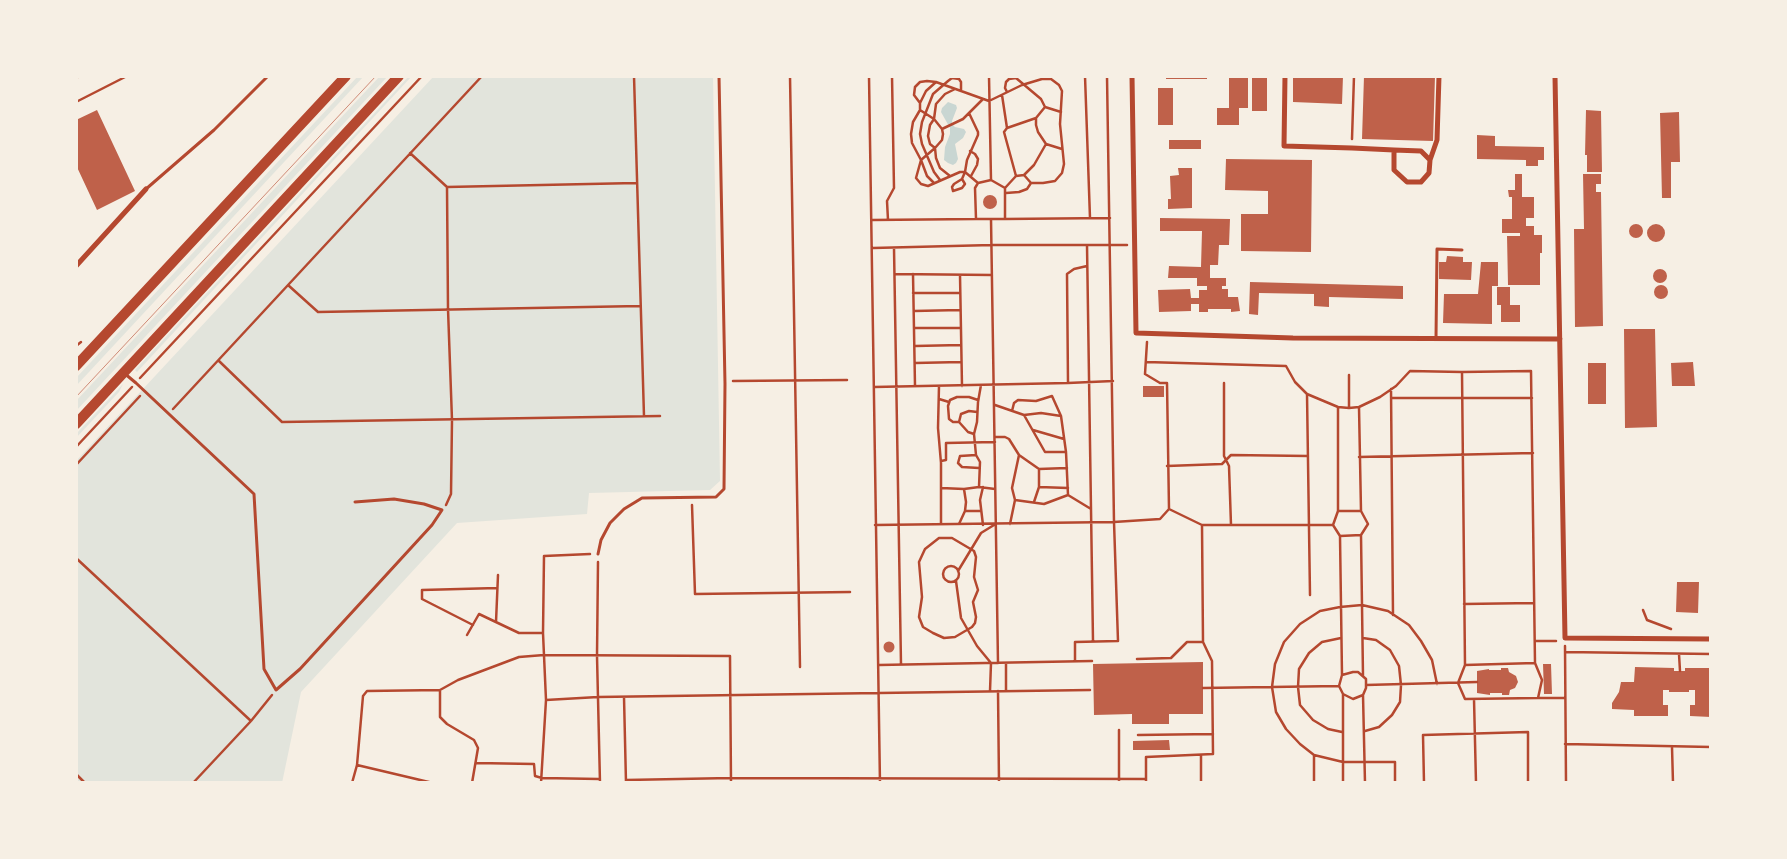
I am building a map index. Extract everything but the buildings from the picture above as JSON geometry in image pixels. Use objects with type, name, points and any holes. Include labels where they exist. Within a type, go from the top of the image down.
[{"type":"main road","points":[[76,366],[346,76]]},
{"type":"main road","points":[[76,424],[399,76]]},
{"type":"street","points":[[1132,76],[1136,333],[1293,338],[1560,339]]},
{"type":"street","points":[[1285,76],[1284,146],[1421,151],[1430,160]]},
{"type":"street","points":[[1394,150],[1394,170],[1407,182],[1421,182],[1429,173],[1430,160],[1437,140],[1440,76]]},
{"type":"street","points":[[1555,76],[1565,638],[1711,639]]},
{"type":"street","points":[[76,266],[146,189]]},
{"type":"lane","points":[[146,189],[214,130],[268,76]]},
{"type":"lane","points":[[598,554],[601,540],[610,523],[624,509],[642,498],[716,497],[724,489],[725,384],[719,76]]},
{"type":"lane","points":[[1436,339],[1437,249],[1462,250]]},
{"type":"lane","points":[[124,373],[136,382],[144,392],[254,494],[264,669],[276,690],[300,669],[432,525],[442,510],[424,504],[394,499],[355,502]]},
{"type":"path","points":[[76,78],[80,76]]},
{"type":"path","points":[[76,102],[127,76]]},
{"type":"path","points":[[76,447],[422,76]]},
{"type":"path","points":[[168,414],[482,76]]},
{"type":"path","points":[[634,76],[644,416]]},
{"type":"path","points":[[790,76],[800,667]]},
{"type":"path","points":[[869,76],[880,783]]},
{"type":"path","points":[[888,220],[887,201],[894,188],[892,76]]},
{"type":"path","points":[[989,76],[991,180]]},
{"type":"path","points":[[1085,76],[1090,218]]},
{"type":"path","points":[[1075,661],[1075,642],[1118,641],[1114,522],[1107,76]]},
{"type":"path","points":[[1352,148],[1354,76]]},
{"type":"path","points":[[940,180],[930,164],[922,144],[920,134],[922,122],[933,94],[952,78],[956,78],[961,82],[960,91]]},
{"type":"path","points":[[1007,92],[1005,85],[1009,79],[1016,78],[1041,100],[1045,107],[1061,112]]},
{"type":"path","points":[[920,103],[914,95],[915,87],[920,82],[927,80],[983,100],[989,100],[1022,85],[1042,79],[1051,79],[1059,85],[1062,91],[1060,135],[1064,164],[1062,173],[1055,181],[1044,184],[1031,184]]},
{"type":"path","points":[[934,183],[928,176],[912,144],[911,134],[913,122],[920,110],[920,103],[926,92],[936,82]]},
{"type":"path","points":[[950,176],[940,168],[935,148],[930,144],[928,136],[930,124],[934,119],[936,104],[939,99],[955,89]]},
{"type":"path","points":[[1002,95],[1007,128],[1004,132],[1016,176]]},
{"type":"path","points":[[943,128],[969,113],[983,100]]},
{"type":"path","points":[[1007,128],[1036,118],[1045,107]]},
{"type":"path","points":[[920,110],[934,119],[943,128],[942,140],[921,160],[916,178],[920,184],[928,186],[960,172],[965,172],[978,183]]},
{"type":"path","points":[[962,179],[965,184],[962,188],[953,191],[952,187],[962,179],[965,172],[967,160],[978,132],[969,113]]},
{"type":"path","points":[[1036,118],[1038,132],[1046,144],[1062,149]]},
{"type":"path","points":[[1005,188],[1016,176],[1024,175],[1037,162],[1046,144]]},
{"type":"path","points":[[970,152],[975,154],[978,159],[971,176]]},
{"type":"path","points":[[410,153],[447,187],[636,183]]},
{"type":"path","points":[[1024,175],[1031,184]]},
{"type":"path","points":[[976,219],[975,188],[978,183],[991,180],[1005,188],[1005,219]]},
{"type":"path","points":[[1006,193],[1019,192],[1027,189],[1031,184]]},
{"type":"path","points":[[442,510],[451,494],[452,420],[448,309],[447,187]]},
{"type":"path","points":[[872,220],[1110,218]]},
{"type":"path","points":[[991,219],[998,662]]},
{"type":"path","points":[[872,248],[992,245],[1134,245]]},
{"type":"path","points":[[1087,245],[1093,642]]},
{"type":"path","points":[[894,248],[901,664]]},
{"type":"path","points":[[1068,383],[1067,274],[1074,269],[1087,266]]},
{"type":"path","points":[[895,274],[992,275]]},
{"type":"path","points":[[913,274],[915,386]]},
{"type":"path","points":[[960,275],[962,386]]},
{"type":"path","points":[[288,285],[318,312],[640,306]]},
{"type":"path","points":[[913,293],[960,293]]},
{"type":"path","points":[[914,311],[960,310]]},
{"type":"path","points":[[914,328],[961,328]]},
{"type":"path","points":[[875,525],[996,525],[1160,519],[1169,508],[1166,383],[1160,383],[1145,374],[1147,333]]},
{"type":"path","points":[[914,346],[961,345]]},
{"type":"path","points":[[219,361],[282,422],[660,416]]},
{"type":"path","points":[[915,363],[961,362]]},
{"type":"path","points":[[1146,362],[1286,366],[1295,382],[1307,394],[1338,407],[1349,408],[1359,407],[1368,403],[1391,389],[1410,371],[1532,371],[1535,663],[1542,680],[1538,698]]},
{"type":"path","points":[[1462,372],[1464,665],[1458,683],[1464,699],[1564,698]]},
{"type":"path","points":[[1348,375],[1349,408]]},
{"type":"path","points":[[733,381],[847,380]]},
{"type":"path","points":[[874,387],[1113,381]]},
{"type":"path","points":[[1224,384],[1224,456],[1229,466],[1231,525]]},
{"type":"path","points":[[979,487],[980,462],[976,455],[974,434],[981,385]]},
{"type":"path","points":[[939,386],[938,428],[941,460],[941,524]]},
{"type":"path","points":[[1391,389],[1393,615]]},
{"type":"path","points":[[76,465],[144,392]]},
{"type":"path","points":[[1307,394],[1310,595]]},
{"type":"path","points":[[1012,411],[1014,403],[1018,400],[1036,400],[1052,396],[1061,416],[1066,452],[1068,496]]},
{"type":"path","points":[[938,399],[949,402],[957,397],[978,400]]},
{"type":"path","points":[[1391,398],[1532,398]]},
{"type":"path","points":[[949,402],[947,414],[949,419],[953,422],[959,422],[968,432],[974,434]]},
{"type":"path","points":[[994,406],[1024,415],[1041,413],[1061,416]]},
{"type":"path","points":[[1333,525],[1338,511],[1338,407]]},
{"type":"path","points":[[1359,407],[1361,511],[1368,524],[1361,535],[1363,676],[1366,685],[1363,695],[1365,783]]},
{"type":"path","points":[[959,422],[961,414],[969,411],[977,412]]},
{"type":"path","points":[[1024,415],[1045,452],[1066,452]]},
{"type":"path","points":[[1033,430],[1064,439]]},
{"type":"path","points":[[995,437],[1005,437],[1019,455],[1039,469],[1067,468]]},
{"type":"path","points":[[941,460],[946,460],[946,443],[995,442]]},
{"type":"path","points":[[1359,457],[1532,453]]},
{"type":"path","points":[[976,455],[960,456],[958,463],[962,467],[979,468]]},
{"type":"path","points":[[1010,524],[1015,500],[1012,488],[1019,455]]},
{"type":"path","points":[[1167,466],[1222,464],[1232,456],[1308,456]]},
{"type":"path","points":[[1034,502],[1040,487],[1039,469]]},
{"type":"path","points":[[941,488],[983,487],[995,489]]},
{"type":"path","points":[[983,487],[980,500],[983,525]]},
{"type":"path","points":[[1040,487],[1068,488]]},
{"type":"path","points":[[959,524],[965,511],[966,495],[964,488]]},
{"type":"path","points":[[1015,500],[1044,504],[1068,496],[1091,509]]},
{"type":"path","points":[[692,498],[695,594],[850,592]]},
{"type":"path","points":[[1169,508],[1202,525],[1333,525]]},
{"type":"path","points":[[965,511],[981,511]]},
{"type":"path","points":[[1338,511],[1361,511]]},
{"type":"path","points":[[990,691],[991,663],[977,646],[960,618],[956,581],[958,571],[981,533],[996,525]]},
{"type":"path","points":[[624,697],[626,781],[880,777],[999,781],[1146,781],[1146,757],[1213,754],[1212,661],[1203,642],[1202,525]]},
{"type":"path","points":[[1333,525],[1340,536],[1342,675],[1339,686],[1342,694],[1343,783]]},
{"type":"path","points":[[1340,536],[1361,535]]},
{"type":"path","points":[[939,538],[952,538],[970,549],[974,551],[976,557],[974,577],[978,590],[973,602],[976,617],[975,623],[972,627],[955,637],[944,638],[923,627],[919,617],[922,597],[919,562],[925,549],[939,538]]},
{"type":"path","points":[[476,763],[534,764],[534,776],[542,778],[599,781],[598,554],[544,556],[543,633],[546,700],[542,778],[541,783]]},
{"type":"path","points":[[76,558],[251,721]]},
{"type":"path","points":[[956,581],[946,581],[943,577],[943,572],[950,566],[958,571]]},
{"type":"path","points":[[496,622],[498,575]]},
{"type":"path","points":[[473,624],[422,599],[422,590],[497,588]]},
{"type":"path","points":[[1464,604],[1534,603]]},
{"type":"path","points":[[1395,783],[1395,762],[1343,762],[1314,755],[1286,729],[1276,712],[1272,688],[1275,664],[1284,642],[1300,624],[1320,611],[1340,606],[1362,605],[1388,611],[1409,626],[1421,641],[1432,660],[1437,684]]},
{"type":"path","points":[[1644,610],[1647,620],[1674,630]]},
{"type":"path","points":[[467,635],[479,614],[519,634],[543,633]]},
{"type":"path","points":[[1341,638],[1322,642],[1309,653],[1299,669],[1298,687],[1300,705],[1313,720],[1328,729],[1342,732]]},
{"type":"path","points":[[1363,638],[1376,640],[1390,650],[1399,666],[1401,685],[1400,702],[1392,716],[1379,728],[1364,731]]},
{"type":"path","points":[[1535,641],[1556,641],[1565,638],[1564,744],[1566,783]]},
{"type":"path","points":[[1137,660],[1171,658],[1187,642],[1203,642]]},
{"type":"path","points":[[1565,652],[1711,654]]},
{"type":"path","points":[[1680,654],[1680,671]]},
{"type":"path","points":[[352,783],[357,765],[363,696],[367,691],[440,690],[458,680],[519,657],[544,655],[730,656],[731,783]]},
{"type":"path","points":[[879,665],[1092,661]]},
{"type":"path","points":[[1006,662],[1006,691]]},
{"type":"path","points":[[1464,665],[1535,663]]},
{"type":"path","points":[[1342,675],[1358,672],[1363,676]]},
{"type":"path","points":[[1366,685],[1477,682]]},
{"type":"path","points":[[1203,688],[1339,686]]},
{"type":"path","points":[[193,783],[251,721],[276,690]]},
{"type":"path","points":[[440,690],[440,717],[447,724],[474,740],[478,748],[472,783]]},
{"type":"path","points":[[546,700],[598,697],[1090,690]]},
{"type":"path","points":[[998,691],[999,781]]},
{"type":"path","points":[[1342,694],[1353,698],[1363,695]]},
{"type":"path","points":[[1474,699],[1476,783]]},
{"type":"path","points":[[1119,730],[1119,781]]},
{"type":"path","points":[[1424,783],[1423,735],[1528,732],[1528,783]]},
{"type":"path","points":[[1138,735],[1213,734]]},
{"type":"path","points":[[1564,744],[1711,747]]},
{"type":"path","points":[[1672,746],[1673,783]]},
{"type":"path","points":[[1201,755],[1201,783]]},
{"type":"path","points":[[1314,755],[1314,783]]},
{"type":"path","points":[[357,765],[433,783]]},
{"type":"path","points":[[76,774],[85,783]]},
{"type":"shaded area","points":[[358,76],[364,76],[76,386],[76,378]]},
{"type":"shaded area","points":[[380,76],[388,76],[76,411],[76,401]]},
{"type":"shaded area","points":[[409,76],[412,76],[137,372],[135,370]]},
{"type":"shaded area","points":[[434,76],[713,76],[720,481],[710,490],[589,493],[587,514],[457,523],[301,692],[282,783],[76,783],[76,461]]},
{"type":"shaded area","points":[[948,102],[956,105],[957,108],[952,124],[955,127],[964,129],[966,132],[963,138],[955,144],[958,159],[953,165],[944,160],[950,128],[941,112]]},
{"type":"shaded area","points":[[123,384],[119,392],[76,438],[76,434]]},
{"type":"tram line","points":[[76,397],[376,76]]}]
